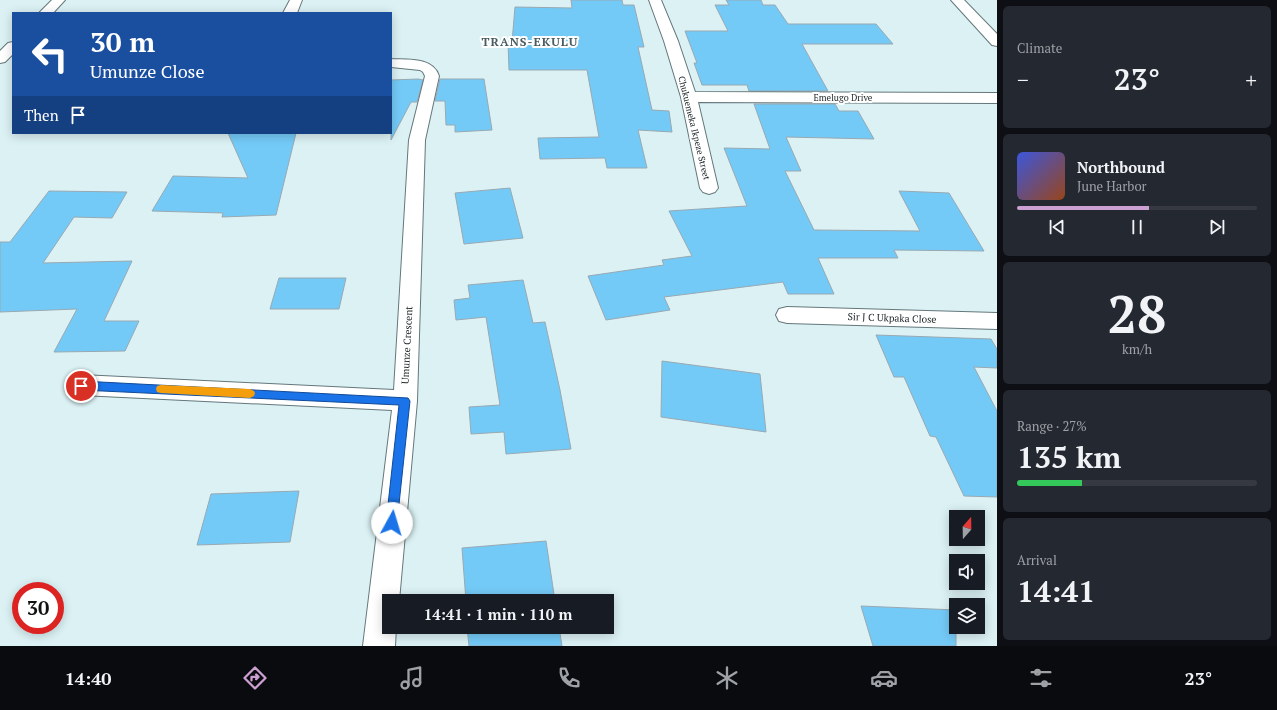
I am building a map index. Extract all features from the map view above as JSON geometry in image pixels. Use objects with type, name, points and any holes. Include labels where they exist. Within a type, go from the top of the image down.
[{"type":"street","points":[[47,12],[59,0]]},
{"type":"street","points":[[290,12],[296,0]]},
{"type":"street","name":"Chukuemeka Ikpeze Street","points":[[655,0],[671,42],[688,97],[709,188]]},
{"type":"street","points":[[956,0],[996,40]]},
{"type":"street","name":"Umunze Crescent","points":[[379,646],[405,401],[417,140],[432,76],[430,70],[424,66],[392,63]]},
{"type":"street","name":"Emelugo Drive","points":[[688,97],[997,98]]},
{"type":"street","name":"Sir J C Ukpaka Close","points":[[787,314],[997,321]]},
{"type":"street","points":[[81,386],[405,401]]},
{"type":"building","points":[[571,0],[622,0],[623,5],[634,5],[644,47],[638,47],[652,110],[669,111],[672,132],[638,130],[647,168],[607,168],[605,158],[540,159],[538,138],[599,137],[587,70],[509,70],[508,42],[512,42],[515,7],[572,8]]},
{"type":"building","points":[[726,0],[761,0],[763,5],[775,5],[788,24],[876,24],[893,44],[802,44],[828,91],[749,91],[747,85],[702,85],[694,63],[697,63],[685,31],[728,31],[715,5],[729,5]]},
{"type":"building","points":[[440,79],[484,79],[492,130],[455,132],[455,125],[446,125],[445,101],[435,101]]},
{"type":"building","points":[[392,80],[423,80],[417,102],[411,102],[391,140],[392,134]]},
{"type":"building","points":[[754,104],[835,104],[839,111],[858,111],[874,139],[786,137],[801,171],[785,171],[814,230],[920,231],[899,191],[949,193],[984,251],[894,250],[898,258],[818,258],[834,294],[788,294],[783,282],[664,297],[670,310],[606,320],[588,276],[664,265],[662,260],[692,256],[669,211],[747,206],[724,148],[770,149]]},
{"type":"building","points":[[228,134],[296,134],[276,215],[222,217],[223,213],[152,211],[173,176],[248,178]]},
{"type":"building","points":[[510,188],[523,238],[464,244],[455,193]]},
{"type":"building","points":[[49,191],[127,192],[112,218],[74,217],[43,263],[132,261],[104,321],[139,321],[125,351],[54,352],[77,309],[0,312],[0,242],[10,242]]},
{"type":"building","points":[[279,278],[346,278],[339,309],[270,309]]},
{"type":"building","points":[[523,280],[533,323],[545,322],[571,449],[506,454],[504,432],[471,434],[469,407],[500,405],[486,317],[456,320],[454,300],[470,298],[468,285]]},
{"type":"building","points":[[876,335],[991,339],[997,349],[997,368],[974,367],[997,411],[997,497],[964,496],[936,437],[930,436],[904,377],[894,377]]},
{"type":"building","points":[[662,361],[760,374],[766,432],[661,417]]},
{"type":"building","points":[[299,491],[290,542],[197,545],[211,494]]},
{"type":"building","points":[[546,541],[554,594],[465,594],[462,548]]},
{"type":"building","points":[[861,606],[949,610],[949,634],[956,634],[956,646],[873,646]]},
{"type":"building","points":[[468,634],[560,634],[562,646],[469,646]]},
{"type":"slow traffic","points":[[161,389],[250,393]]},
{"type":"district","name":"TRANS-EKULU","points":[[530,41]]},
{"type":"route","points":[[81,386],[405,401],[392,523]]}]
